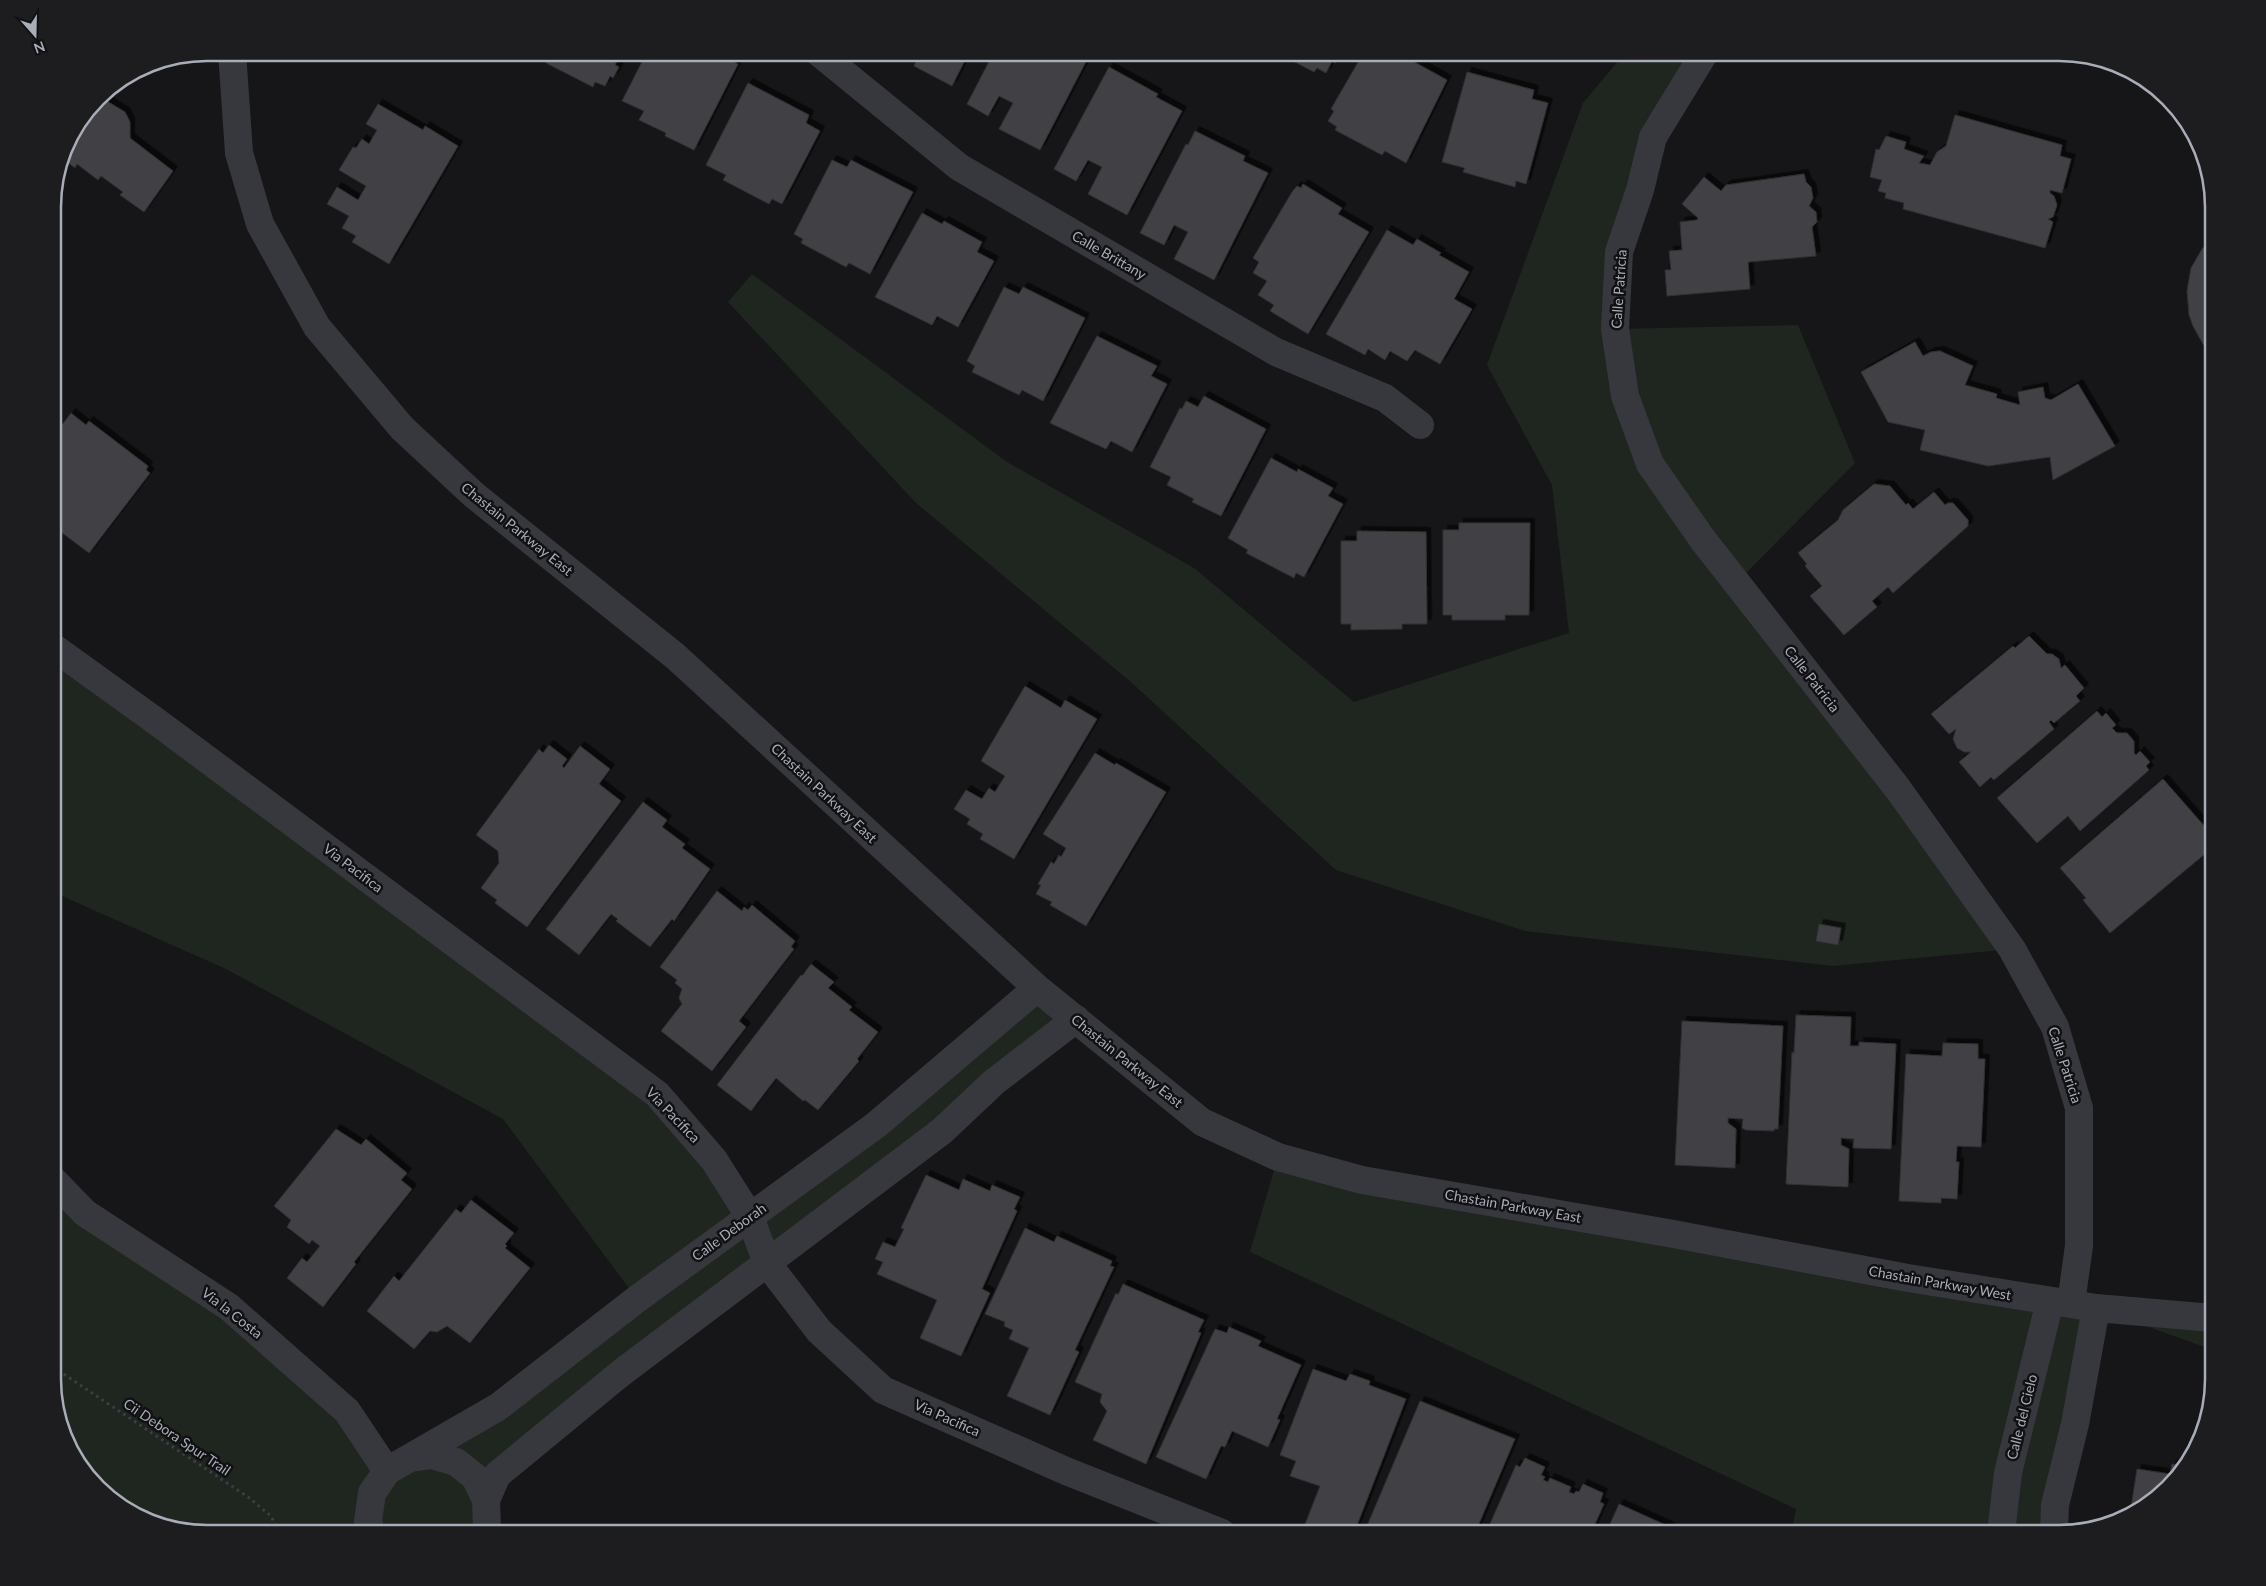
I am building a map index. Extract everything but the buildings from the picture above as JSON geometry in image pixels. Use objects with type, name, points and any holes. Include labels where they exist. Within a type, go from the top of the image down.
[{"type":"street","name":"Calle Patricia","points":[[1699,61],[1653,137],[1640,190],[1619,252],[1615,329],[1625,396],[1650,464],[1703,540],[1910,805],[2012,949],[2055,1027],[2080,1108],[2080,1246],[2072,1304]]},
{"type":"street","name":"Chastain Parkway East","points":[[233,62],[239,153],[260,224],[317,327],[402,428],[474,495],[675,656],[1036,988],[1076,1019],[1111,1050],[1202,1122],[1278,1157],[1362,1180],[1668,1233]]},
{"type":"street","name":"Calle Brittany","points":[[830,62],[958,167],[1276,352],[1386,398],[1420,425]]},
{"type":"street","name":"Via Pacifica","points":[[62,653],[657,1094],[714,1160],[750,1217],[767,1263],[818,1332],[883,1390],[1066,1471],[1200,1525]]},
{"type":"street","name":"Calle Deborah","points":[[369,1525],[372,1494],[398,1465],[498,1407],[638,1299],[876,1125],[1036,988]]},
{"type":"street","points":[[486,1525],[486,1500],[497,1475],[620,1373],[942,1131],[994,1082],[1076,1019]]},
{"type":"street","name":"Via la Costa","points":[[62,1189],[85,1213],[229,1307],[348,1411],[398,1465]]},
{"type":"street","name":"Chastain Parkway West","points":[[1668,1233],[1908,1278],[2072,1304],[2205,1317]]},
{"type":"street","name":"Calle del Cielo","points":[[2002,1525],[2008,1473],[2072,1304]]},
{"type":"street","points":[[2054,1525],[2055,1505],[2075,1424],[2072,1304]]},
{"type":"street","points":[[398,1465],[432,1455],[456,1462],[475,1477],[486,1500]]},
{"type":"path","name":"Cii Debora Spur Trail","points":[[62,1373],[248,1497],[271,1516],[274,1525]]},
{"type":"shaded area","points":[[1618,61],[1700,61],[1653,137],[1615,329],[1798,325],[1855,463],[1736,583],[2012,949],[1833,966],[1525,931],[1336,870],[1132,683],[916,503],[728,302],[752,274],[1007,462],[1194,568],[1354,702],[1569,633],[1552,485],[1487,365],[1583,103]]},
{"type":"shaded area","points":[[62,654],[657,1094],[750,1217],[1037,988],[1076,1019],[497,1475],[487,1525],[208,1525],[179,1522],[161,1517],[143,1510],[126,1500],[104,1482],[91,1467],[72,1434],[64,1407],[62,1388],[62,1186],[229,1307],[387,1471],[637,1299],[503,1119],[226,969],[62,896]]},
{"type":"shaded area","points":[[1278,1157],[2205,1317],[2205,1347],[2096,1308],[2055,1525],[1793,1525],[1796,1509],[1250,1252]]}]
